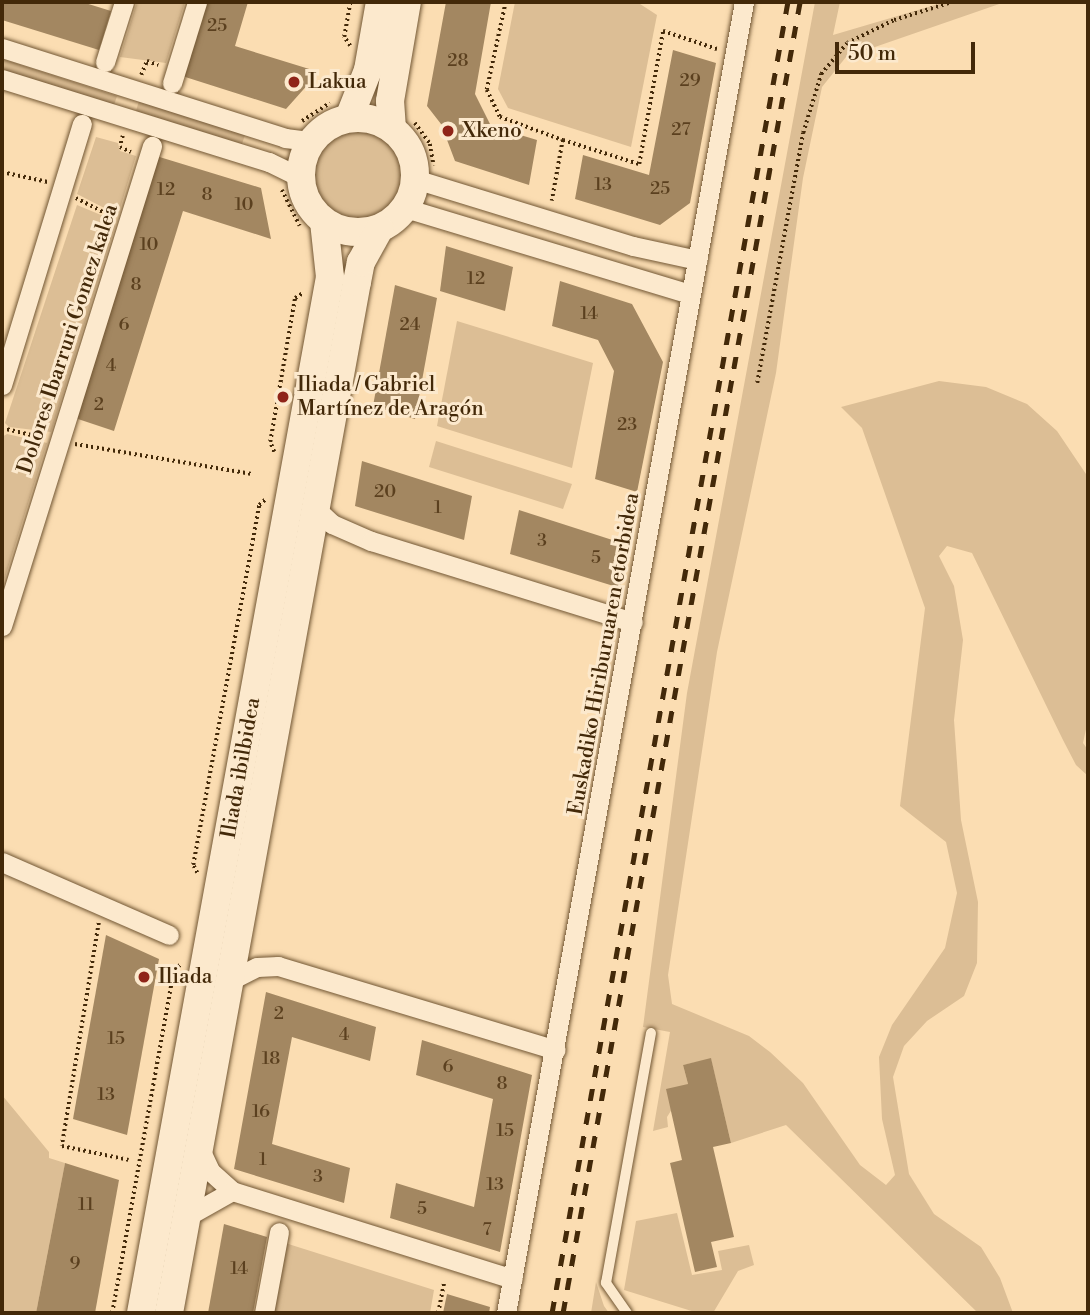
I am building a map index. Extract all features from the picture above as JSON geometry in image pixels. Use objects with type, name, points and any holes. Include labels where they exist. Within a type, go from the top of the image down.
[{"type":"street","points":[[105,62],[124,2]]},
{"type":"street","points":[[172,83],[197,2]]},
{"type":"street","points":[[2,48],[300,140],[328,126],[368,70],[380,2]]},
{"type":"street","points":[[392,129],[390,102],[407,2]]},
{"type":"street","name":"Euskadiko Hiriburuaren etorbidea","points":[[506,1313],[556,1050],[744,2]]},
{"type":"street","points":[[2,79],[290,172],[307,202],[316,228],[345,232],[379,229],[405,208],[415,179],[410,151],[392,129],[341,110]]},
{"type":"street","points":[[2,385],[82,124]]},
{"type":"street","points":[[290,172],[300,140]]},
{"type":"street","name":"Dolores Ibarruri Gomez kalea","points":[[2,626],[152,146]]},
{"type":"street","points":[[415,179],[633,246],[697,260]]},
{"type":"street","points":[[405,208],[690,294]]},
{"type":"street","name":"Iliada ibilbidea","points":[[141,1313],[330,277],[331,260],[316,228]]},
{"type":"street","name":"Iliada ibilbidea","points":[[169,1313],[356,282],[361,262],[379,229]]},
{"type":"street","points":[[316,509],[332,524],[371,541],[633,622]]},
{"type":"street","points":[[2,862],[169,935]]},
{"type":"street","points":[[229,981],[257,967],[278,966],[556,1050]]},
{"type":"street","points":[[199,1147],[210,1171],[232,1191],[513,1279]]},
{"type":"street","points":[[186,1217],[232,1191]]},
{"type":"street","points":[[264,1313],[279,1232]]},
{"type":"lane","points":[[627,1313],[606,1283],[651,1033]]},
{"type":"path","points":[[350,2],[344,37],[355,54]]},
{"type":"path","points":[[506,2],[487,90],[500,117],[639,163],[663,31],[724,51]]},
{"type":"path","points":[[757,383],[803,133],[821,74],[847,43],[894,20],[951,2]]},
{"type":"path","points":[[300,140],[309,115],[341,110]]},
{"type":"path","points":[[552,201],[563,139]]},
{"type":"path","points":[[2,172],[63,188],[128,224]]},
{"type":"path","points":[[290,172],[287,206],[316,228]]},
{"type":"path","points":[[275,454],[270,442],[295,298],[312,286]]},
{"type":"path","points":[[2,428],[59,441],[253,474]]},
{"type":"path","points":[[198,877],[193,865],[259,505],[276,491]]},
{"type":"path","points":[[101,907],[62,1146],[129,1160]]},
{"type":"path","points":[[112,1313],[174,970],[183,961]]},
{"type":"path","points":[[438,1313],[444,1283]]},
{"type":"shaded area","points":[[137,2],[185,2],[166,63],[120,57]]},
{"type":"shaded area","points":[[515,2],[637,2],[657,15],[631,147],[508,108],[498,89]]},
{"type":"shaded area","points":[[815,2],[840,2],[833,35],[945,2],[1005,2],[846,57],[822,87],[803,178],[776,373],[717,652],[668,975],[672,1004],[749,1036],[770,1052],[803,1083],[860,1165],[886,1185],[895,1175],[882,1119],[879,1057],[892,1025],[945,948],[957,893],[946,842],[900,806],[925,608],[862,428],[841,407],[939,381],[986,387],[1027,404],[1057,431],[1088,477],[1088,720],[1083,743],[1088,750],[1088,776],[1076,765],[972,553],[947,546],[939,556],[954,586],[963,640],[954,720],[961,820],[978,902],[977,963],[964,996],[927,1021],[904,1046],[893,1077],[909,1174],[934,1214],[981,1247],[1000,1278],[1013,1313],[978,1313],[786,1125],[731,1143],[711,1059],[683,1065],[688,1084],[667,1117],[668,1127],[653,1131],[670,1032],[643,1027],[687,693]]},
{"type":"shaded area","points":[[2,59],[117,96],[114,105],[2,70]]},
{"type":"shaded area","points":[[139,101],[245,135],[242,144],[136,111]]},
{"type":"shaded area","points":[[358,127],[376,130],[391,141],[402,156],[405,174],[402,192],[391,207],[376,218],[358,221],[340,218],[325,207],[314,192],[311,174],[314,156],[325,141],[340,130]]},
{"type":"shaded area","points":[[96,137],[118,143],[120,151],[136,156],[118,215],[77,194]]},
{"type":"shaded area","points":[[77,205],[113,220],[115,226],[51,432],[9,427],[5,423]]},
{"type":"shaded area","points":[[457,321],[593,363],[572,468],[437,426]]},
{"type":"shaded area","points":[[7,434],[47,443],[2,587],[2,437]]},
{"type":"shaded area","points":[[436,441],[572,484],[563,509],[429,467]]},
{"type":"shaded area","points":[[2,1095],[49,1152],[49,1158],[65,1163],[36,1313],[2,1313]]},
{"type":"shaded area","points":[[677,1213],[692,1275],[722,1270],[718,1251],[749,1245],[754,1265],[738,1271],[713,1313],[698,1313],[624,1290],[636,1221]]},
{"type":"shaded area","points":[[282,1242],[434,1290],[430,1313],[269,1313]]},
{"type":"shaded area","points":[[596,1282],[604,1306],[609,1313],[591,1313]]},
{"type":"building","points":[[2,2],[82,2],[111,11],[99,50],[2,20]]},
{"type":"building","points":[[202,2],[248,2],[235,46],[319,72],[286,109],[179,75]]},
{"type":"building","points":[[446,2],[491,2],[475,94],[491,126],[537,140],[529,185],[455,161],[441,124],[427,106]]},
{"type":"building","points":[[673,50],[716,63],[690,203],[660,225],[575,199],[583,155],[649,175]]},
{"type":"building","points":[[153,155],[261,188],[271,239],[183,211],[114,431],[72,417]]},
{"type":"building","points":[[446,246],[513,267],[505,311],[440,291]]},
{"type":"building","points":[[560,281],[632,304],[663,362],[637,492],[595,479],[614,371],[598,340],[552,326]]},
{"type":"building","points":[[395,285],[437,298],[415,419],[373,406]]},
{"type":"building","points":[[362,461],[472,496],[464,540],[355,506]]},
{"type":"building","points":[[519,510],[628,545],[620,588],[510,554]]},
{"type":"building","points":[[106,935],[159,959],[127,1135],[73,1119]]},
{"type":"building","points":[[266,992],[376,1027],[370,1061],[292,1037],[272,1144],[350,1168],[344,1203],[234,1169]]},
{"type":"building","points":[[422,1040],[532,1075],[500,1252],[390,1218],[396,1183],[474,1207],[493,1099],[416,1075]]},
{"type":"building","points":[[711,1058],[731,1143],[713,1147],[734,1237],[711,1242],[717,1267],[695,1272],[670,1163],[682,1160],[666,1089],[688,1084],[683,1065]]},
{"type":"building","points":[[65,1163],[119,1180],[95,1313],[36,1313]]},
{"type":"building","points":[[224,1224],[267,1237],[253,1313],[208,1313]]},
{"type":"building","points":[[447,1294],[490,1307],[489,1313],[443,1313]]},
{"type":"railway","points":[[552,1313],[788,2]]},
{"type":"railway","points":[[563,1313],[800,2]]},
{"type":"place","name":"Lakua","points":[[294,82]]},
{"type":"place","name":"Xkeno","points":[[448,131]]},
{"type":"place","name":"Iliada / Gabriel Martínez de Aragón","points":[[283,397]]},
{"type":"place","name":"Iliada","points":[[144,977]]}]
